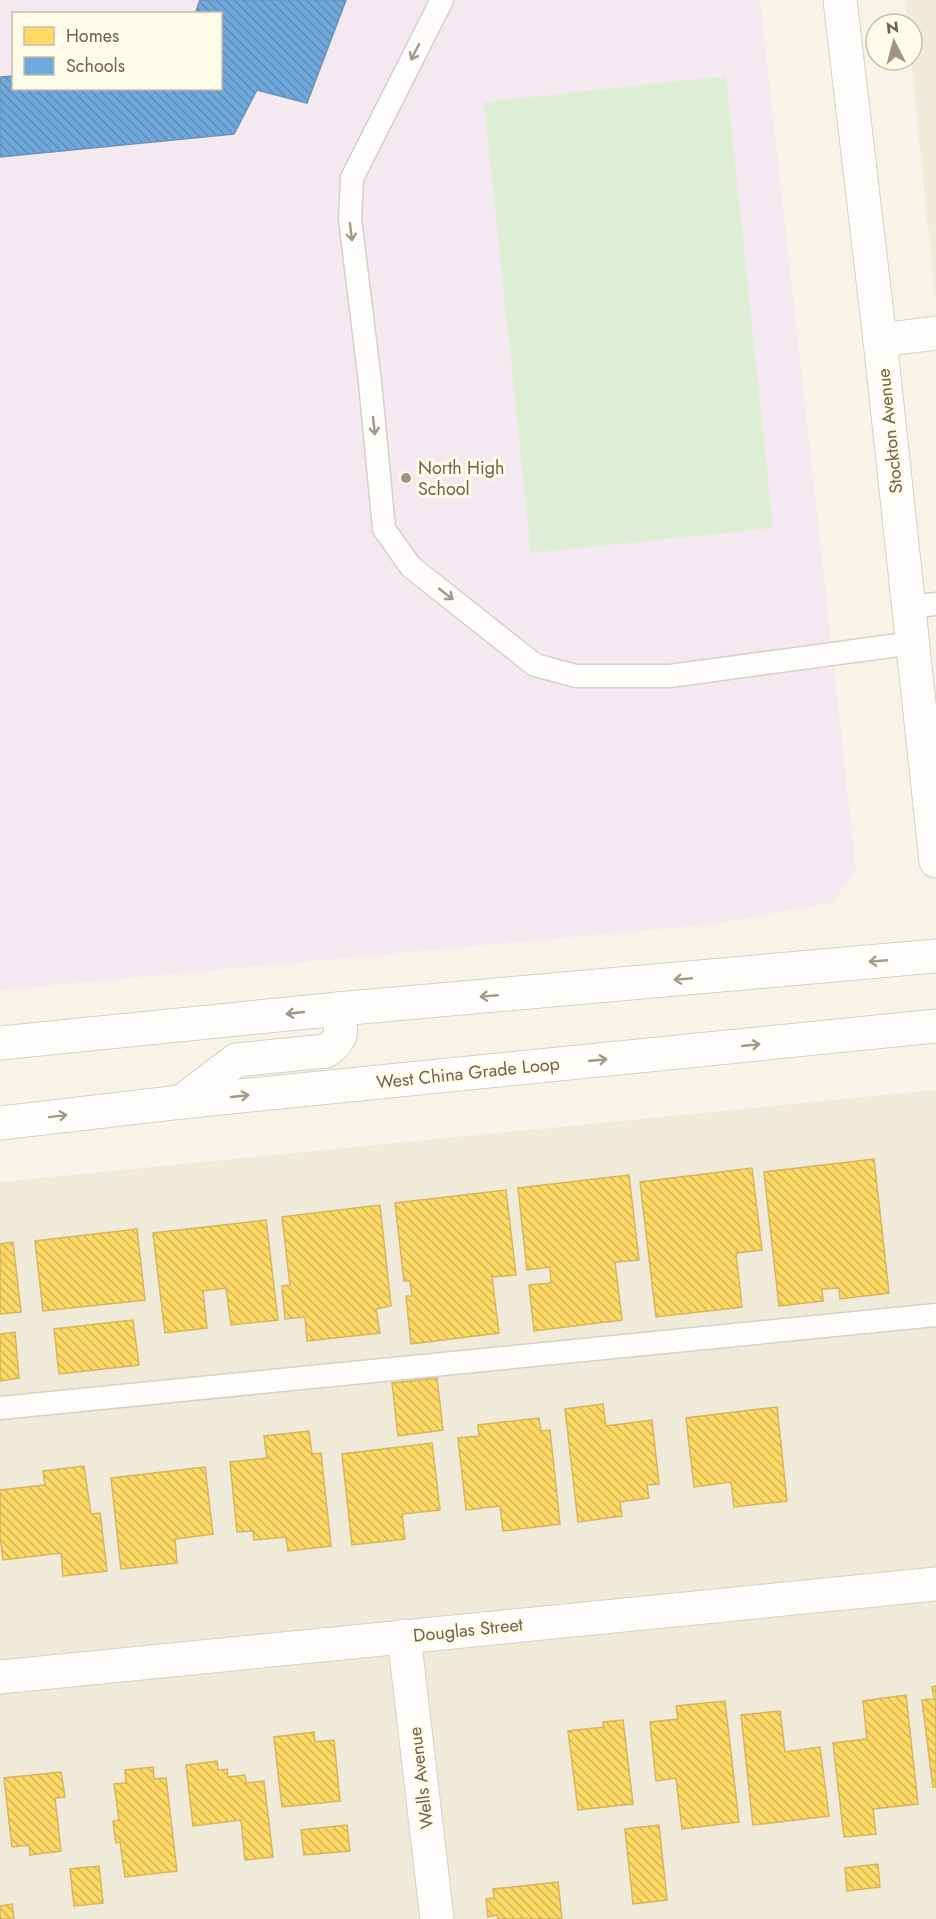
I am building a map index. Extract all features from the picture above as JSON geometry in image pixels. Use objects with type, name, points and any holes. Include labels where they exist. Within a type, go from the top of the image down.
[{"type":"street","name":"Stockton Avenue","points":[[840,0],[880,340],[923,605],[913,643],[936,861]]},
{"type":"street","points":[[880,340],[936,333]]},
{"type":"street","points":[[0,1043],[339,1009],[936,956]]},
{"type":"street","points":[[182,1102],[236,1060],[326,1051],[337,1043],[341,1034],[339,1009]]},
{"type":"street","name":"West China Grade Loop","points":[[0,1123],[182,1102],[936,1026]]},
{"type":"street","name":"Douglas Street","points":[[0,1677],[936,1584]]},
{"type":"street","name":"Wells Avenue","points":[[404,1636],[437,1919]]},
{"type":"lane","points":[[442,0],[352,178],[350,219],[370,382],[384,529],[411,567],[535,665],[576,676],[670,676],[913,643]]},
{"type":"lane","points":[[0,1408],[936,1315]]},
{"type":"shaded area","name":"North High School","points":[[0,0],[760,0],[856,868],[834,902],[714,924],[0,990]]},
{"type":"shaded area","points":[[905,0],[936,0],[936,304],[912,72],[924,72],[924,12],[906,12]]},
{"type":"shaded area","points":[[936,1090],[936,1919],[0,1919],[0,1182]]},
{"type":"green space","points":[[726,76],[773,528],[531,553],[484,102]]},
{"type":"building: Homes","points":[[874,1159],[889,1293],[840,1299],[839,1288],[822,1289],[823,1301],[779,1306],[764,1172]]},
{"type":"building: Homes","points":[[752,1168],[762,1250],[736,1253],[742,1307],[656,1317],[640,1182]]},
{"type":"building: Homes","points":[[629,1175],[639,1260],[615,1262],[622,1320],[534,1331],[529,1285],[551,1283],[550,1267],[527,1270],[518,1188]]},
{"type":"building: Homes","points":[[506,1190],[516,1275],[492,1277],[499,1333],[411,1344],[406,1296],[412,1296],[410,1281],[404,1281],[395,1203]]},
{"type":"building: Homes","points":[[380,1205],[391,1306],[376,1309],[380,1333],[307,1341],[305,1317],[285,1319],[282,1286],[290,1285],[282,1217]]},
{"type":"building: Homes","points":[[266,1220],[278,1320],[231,1325],[226,1288],[203,1291],[207,1328],[165,1333],[153,1233]]},
{"type":"building: Homes","points":[[137,1229],[145,1300],[43,1311],[35,1241]]},
{"type":"building: Homes","points":[[13,1242],[21,1312],[0,1314],[0,1244]]},
{"type":"building: Homes","points":[[133,1320],[139,1365],[59,1374],[54,1329]]},
{"type":"building: Homes","points":[[15,1332],[19,1378],[0,1381],[0,1334]]},
{"type":"building: Homes","points":[[437,1378],[443,1430],[398,1436],[392,1383]]},
{"type":"building: Homes","points":[[603,1404],[606,1426],[652,1420],[659,1484],[647,1485],[649,1498],[620,1502],[622,1516],[578,1522],[565,1409]]},
{"type":"building: Homes","points":[[777,1407],[787,1501],[734,1507],[731,1482],[694,1487],[686,1418]]},
{"type":"building: Homes","points":[[539,1418],[541,1431],[550,1430],[560,1524],[503,1531],[500,1506],[466,1510],[458,1438],[479,1436],[478,1425]]},
{"type":"building: Homes","points":[[309,1431],[312,1454],[321,1453],[331,1546],[288,1551],[286,1537],[254,1540],[253,1531],[237,1532],[230,1462],[267,1458],[264,1436]]},
{"type":"building: Homes","points":[[432,1443],[440,1510],[402,1514],[405,1539],[352,1545],[342,1454]]},
{"type":"building: Homes","points":[[84,1466],[91,1514],[100,1513],[107,1571],[63,1576],[61,1553],[3,1560],[0,1535],[0,1490],[45,1485],[43,1471]]},
{"type":"building: Homes","points":[[205,1467],[213,1534],[175,1539],[177,1563],[121,1569],[111,1478]]},
{"type":"building: Homes","points":[[936,1686],[936,1787],[933,1787],[922,1700],[934,1699],[932,1687]]},
{"type":"building: Homes","points":[[906,1695],[918,1804],[873,1809],[876,1834],[844,1837],[833,1743],[867,1739],[863,1701]]},
{"type":"building: Homes","points":[[725,1701],[739,1822],[682,1829],[676,1778],[656,1781],[650,1722],[678,1719],[676,1706]]},
{"type":"building: Homes","points":[[780,1711],[785,1752],[820,1747],[829,1816],[753,1825],[741,1715]]},
{"type":"building: Homes","points":[[623,1720],[633,1804],[578,1810],[568,1731],[604,1727],[603,1722]]},
{"type":"building: Homes","points":[[314,1732],[315,1742],[334,1740],[340,1801],[282,1807],[274,1737]]},
{"type":"building: Homes","points":[[217,1761],[218,1770],[227,1769],[228,1777],[245,1775],[246,1783],[264,1781],[273,1857],[245,1860],[241,1820],[193,1826],[186,1765]]},
{"type":"building: Homes","points":[[153,1767],[154,1779],[166,1778],[177,1871],[125,1877],[120,1842],[116,1843],[113,1821],[119,1820],[114,1784],[126,1783],[125,1770]]},
{"type":"building: Homes","points":[[61,1772],[65,1797],[55,1798],[61,1851],[30,1855],[29,1845],[12,1847],[4,1778]]},
{"type":"building: Homes","points":[[347,1825],[350,1851],[304,1855],[301,1830]]},
{"type":"building: Homes","points":[[659,1825],[667,1900],[633,1904],[625,1829]]},
{"type":"building: Homes","points":[[878,1864],[880,1887],[847,1891],[845,1868]]},
{"type":"building: Homes","points":[[99,1866],[103,1903],[74,1906],[70,1869]]},
{"type":"building: Homes","points":[[558,1882],[562,1919],[498,1919],[497,1915],[488,1917],[486,1899],[494,1898],[493,1889]]},
{"type":"building: Homes","points":[[12,1904],[14,1919],[0,1919],[0,1906]]},
{"type":"building: Schools","points":[[200,0],[346,0],[307,103],[257,90],[234,134],[0,157],[0,77],[12,76],[12,90],[222,90],[222,12],[196,12]]},
{"type":"place","name":"North High School","points":[[406,478]]}]
